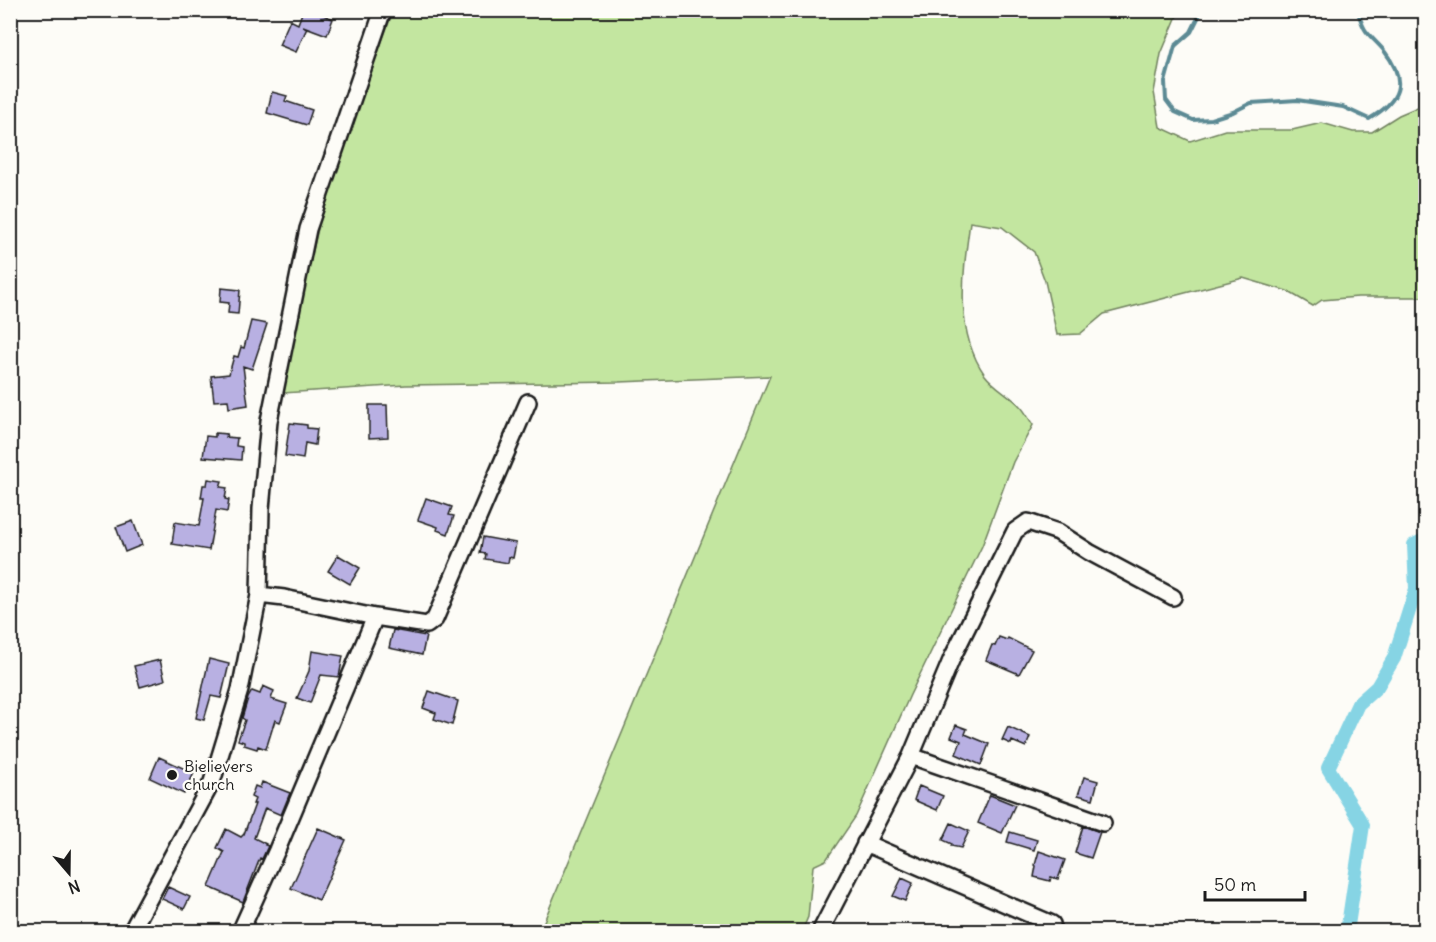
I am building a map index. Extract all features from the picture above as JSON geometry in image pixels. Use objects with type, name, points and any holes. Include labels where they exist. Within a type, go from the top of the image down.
[{"type":"street","points":[[131,932],[212,782],[240,690],[259,595],[261,509],[269,421],[308,229],[383,10]]},
{"type":"street","points":[[259,595],[284,598],[375,618],[427,625],[435,619],[528,402]]},
{"type":"street","points":[[820,932],[911,756],[952,658],[1016,531],[1028,522],[1059,532],[1089,552],[1173,597]]},
{"type":"street","points":[[240,932],[375,618]]},
{"type":"street","points":[[911,756],[1103,823]]},
{"type":"street","points":[[865,843],[1052,924],[1048,932]]},
{"type":"green space","points":[[393,11],[1179,11],[1161,54],[1154,92],[1160,127],[1190,141],[1225,130],[1292,130],[1322,123],[1353,132],[1372,132],[1399,115],[1425,104],[1425,297],[1358,297],[1322,300],[1313,306],[1287,291],[1243,278],[1104,314],[1080,334],[1057,335],[1045,281],[1034,252],[1002,227],[970,222],[963,281],[965,321],[969,340],[975,358],[985,375],[1020,406],[1033,425],[1013,462],[982,546],[910,695],[856,816],[826,860],[813,866],[808,917],[802,931],[540,931],[770,376],[619,382],[406,385],[283,393],[325,198]]},
{"type":"building","points":[[303,10],[311,10],[333,19],[327,35],[303,26],[307,28],[296,52],[279,45],[290,20],[298,24]]},
{"type":"building","points":[[272,92],[287,96],[285,101],[312,110],[307,125],[267,113]]},
{"type":"building","points":[[221,288],[240,290],[238,314],[228,313],[229,303],[220,302]]},
{"type":"building","points":[[251,321],[267,324],[252,369],[243,366],[248,405],[229,408],[228,400],[214,401],[211,376],[229,374],[234,356],[238,357],[241,347],[244,348]]},
{"type":"building","points":[[369,405],[387,405],[388,437],[369,438]]},
{"type":"building","points":[[290,423],[317,429],[315,445],[305,443],[303,459],[285,456]]},
{"type":"building","points":[[215,433],[237,438],[236,446],[242,447],[241,460],[203,457],[206,436],[215,437]]},
{"type":"building","points":[[208,479],[222,481],[220,487],[227,488],[225,499],[229,500],[227,512],[216,510],[209,550],[172,544],[175,522],[199,526],[204,498],[201,498],[203,485],[207,485]]},
{"type":"building","points":[[426,498],[452,507],[449,515],[454,516],[448,534],[437,530],[438,527],[418,520]]},
{"type":"building","points":[[133,521],[142,545],[125,552],[116,527]]},
{"type":"building","points":[[483,537],[516,543],[513,558],[509,557],[508,563],[485,559],[486,554],[480,553]]},
{"type":"building","points":[[338,555],[360,568],[350,584],[328,571]]},
{"type":"building","points":[[393,630],[426,636],[422,655],[389,648]]},
{"type":"building","points":[[999,637],[1007,640],[1008,638],[1032,650],[1019,674],[986,660],[992,645],[995,646]]},
{"type":"building","points":[[312,651],[343,656],[339,677],[321,675],[310,703],[297,698],[309,671]]},
{"type":"building","points":[[209,659],[229,664],[221,698],[211,696],[204,720],[196,718]]},
{"type":"building","points":[[160,660],[165,680],[140,687],[134,666]]},
{"type":"building","points":[[263,686],[274,691],[271,699],[287,704],[280,722],[275,720],[266,749],[258,746],[257,749],[244,745],[244,742],[238,740],[245,720],[242,718],[248,698],[252,691],[260,694]]},
{"type":"building","points":[[429,691],[458,701],[452,725],[434,719],[436,713],[423,708]]},
{"type":"building","points":[[956,725],[967,729],[965,734],[989,744],[981,765],[956,754],[961,741],[951,737]]},
{"type":"building","points":[[1008,727],[1030,737],[1026,747],[1012,741],[1011,744],[1002,740]]},
{"type":"building","name":"Bielievers church","points":[[159,757],[194,773],[184,794],[150,778]]},
{"type":"building","points":[[1084,777],[1098,781],[1093,799],[1078,795]]},
{"type":"building","points":[[262,782],[290,793],[281,815],[265,808],[254,838],[268,846],[262,859],[260,858],[243,902],[209,887],[224,852],[217,848],[226,829],[241,837],[244,834],[255,804],[253,804],[255,799],[251,797],[255,786],[260,788]]},
{"type":"building","points":[[919,786],[943,796],[937,810],[914,800]]},
{"type":"building","points":[[990,795],[1015,805],[1002,833],[978,823]]},
{"type":"building","points":[[951,823],[969,831],[961,848],[951,846],[952,844],[943,840]]},
{"type":"building","points":[[1083,826],[1100,832],[1091,858],[1075,853]]},
{"type":"building","points":[[318,828],[346,840],[319,900],[291,888]]},
{"type":"building","points":[[1010,832],[1037,840],[1034,850],[1007,842]]},
{"type":"building","points":[[1039,851],[1065,860],[1058,879],[1051,877],[1050,881],[1034,877]]},
{"type":"building","points":[[902,878],[913,883],[905,901],[893,896]]},
{"type":"building","points":[[168,887],[190,897],[184,909],[162,899]]},
{"type":"waterway","points":[[1202,10],[1191,32],[1175,46],[1165,82],[1166,100],[1175,112],[1193,120],[1211,119],[1251,103],[1297,100],[1343,107],[1369,119],[1380,112],[1394,98],[1398,82],[1397,73],[1385,52],[1368,34],[1357,10]]},
{"type":"waterway","points":[[1347,932],[1363,825],[1328,768],[1358,704],[1377,687],[1394,658],[1416,589],[1414,545],[1426,539]]},
{"type":"place","name":"Bielievers church","points":[[172,775]]}]
